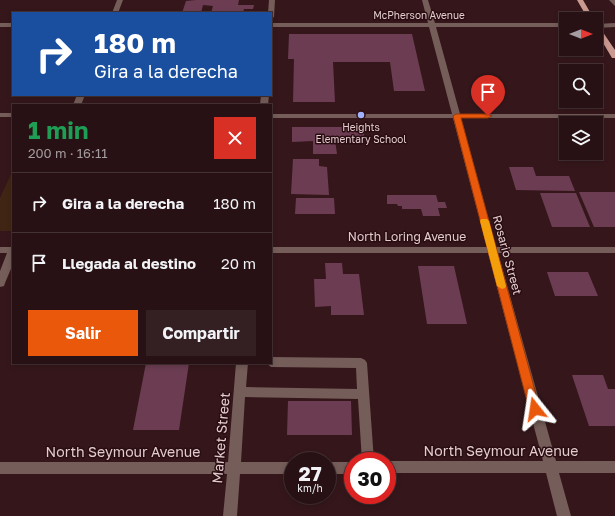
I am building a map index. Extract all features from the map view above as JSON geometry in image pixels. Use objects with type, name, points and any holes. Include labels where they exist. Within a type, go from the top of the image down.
[{"type":"main road","points":[[580,0],[587,12]]},
{"type":"main road","points":[[603,37],[615,56]]},
{"type":"street","points":[[114,12],[120,0]]},
{"type":"street","points":[[271,12],[272,0]]},
{"type":"street","name":"Rosario Street","points":[[425,0],[564,516]]},
{"type":"street","points":[[612,0],[615,4]]},
{"type":"street","points":[[0,25],[12,25]]},
{"type":"street","name":"McPherson Avenue","points":[[272,25],[559,25]]},
{"type":"street","points":[[603,26],[615,26]]},
{"type":"street","points":[[0,116],[12,116]]},
{"type":"street","points":[[272,116],[615,116]]},
{"type":"street","points":[[0,250],[12,251]]},
{"type":"street","name":"North Loring Avenue","points":[[272,250],[615,250]]},
{"type":"street","points":[[0,282],[12,253]]},
{"type":"street","points":[[272,362],[361,363],[367,452]]},
{"type":"street","name":"Market Street","points":[[230,516],[242,364]]},
{"type":"street","points":[[240,392],[363,394]]},
{"type":"street","name":"North Seymour Avenue","points":[[396,468],[550,466],[615,467]]},
{"type":"street","name":"North Seymour Avenue","points":[[0,468],[284,468]]},
{"type":"shaded area","points":[[12,172],[12,231],[0,231],[0,198]]},
{"type":"building","points":[[239,0],[238,5],[254,5],[253,9],[244,9],[243,12],[211,12],[213,6],[203,5],[201,12],[182,12],[186,1]]},
{"type":"building","points":[[289,34],[412,34],[425,91],[394,91],[390,62],[333,62],[335,102],[293,102],[294,59],[288,59]]},
{"type":"building","points":[[292,127],[363,127],[365,140],[335,140],[337,154],[313,154],[313,141],[292,142]]},
{"type":"building","points":[[293,159],[319,159],[319,166],[327,167],[329,195],[291,194]]},
{"type":"building","points":[[509,167],[533,167],[536,176],[569,176],[575,191],[516,190]]},
{"type":"building","points":[[579,192],[615,192],[615,227],[594,227]]},
{"type":"building","points":[[540,193],[576,193],[590,227],[552,227]]},
{"type":"building","points":[[387,195],[436,195],[438,202],[445,202],[447,208],[438,208],[440,216],[423,216],[421,209],[402,209],[402,206],[398,206],[397,204],[387,204]]},
{"type":"building","points":[[296,198],[334,198],[335,214],[295,214]]},
{"type":"building","points":[[325,263],[342,263],[343,274],[359,274],[364,315],[331,315],[331,306],[315,307],[314,279],[326,279]]},
{"type":"building","points":[[418,266],[454,266],[467,324],[427,324]]},
{"type":"building","points":[[547,272],[588,272],[598,296],[555,296]]},
{"type":"building","points":[[146,364],[189,364],[179,430],[133,430]]},
{"type":"building","points":[[572,375],[603,375],[608,389],[615,389],[615,426],[589,426]]},
{"type":"building","points":[[288,401],[351,401],[352,435],[287,435]]},
{"type":"slow traffic","points":[[484,221],[502,286]]},
{"type":"place","name":"Heights Elementary School","points":[[361,115]]},
{"type":"route","points":[[488,116],[456,116],[535,409]]}]
